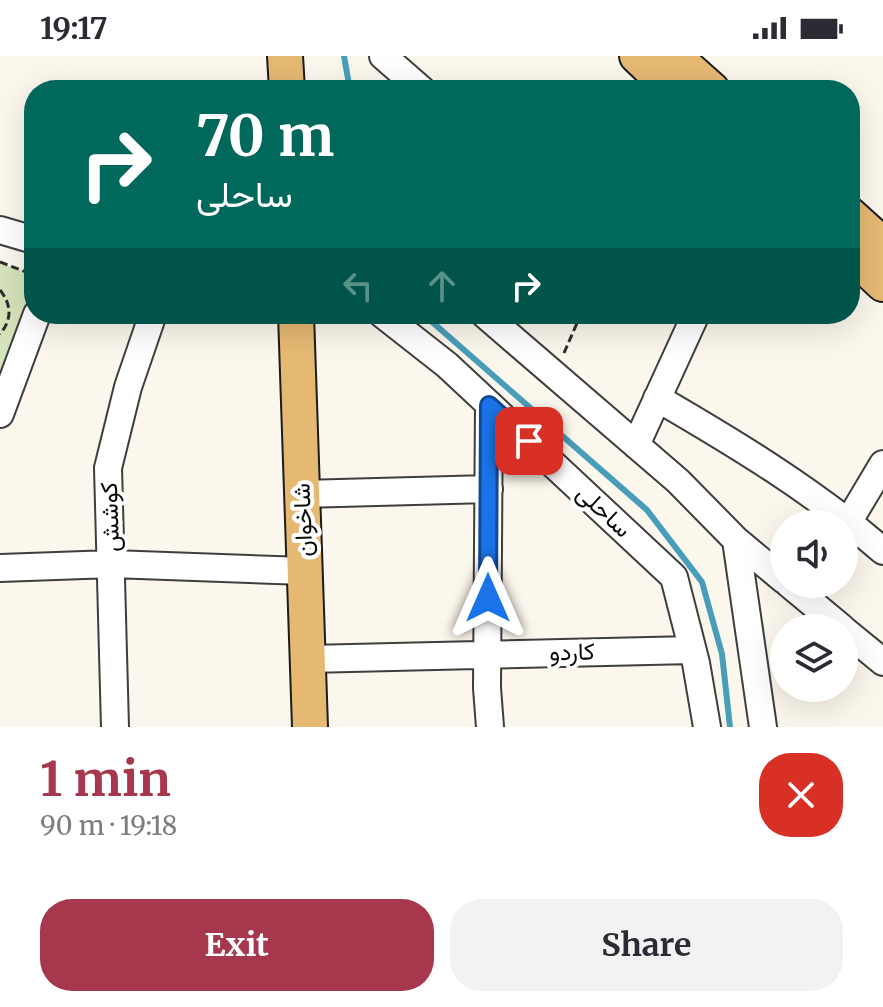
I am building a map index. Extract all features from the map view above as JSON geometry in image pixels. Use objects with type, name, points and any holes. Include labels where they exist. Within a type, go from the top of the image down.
[{"type":"main road","points":[[285,56],[286,80]]},
{"type":"main road","points":[[637,56],[662,80]]},
{"type":"main road","points":[[674,56],[701,80]]},
{"type":"main road","points":[[867,233],[883,284]]},
{"type":"main road","name":"شاخوان","points":[[296,324],[310,727]]},
{"type":"street","points":[[383,56],[387,80]]},
{"type":"street","points":[[383,56],[411,80]]},
{"type":"street","points":[[0,230],[24,237]]},
{"type":"street","points":[[0,414],[33,324]]},
{"type":"street","name":"کوشش","points":[[115,727],[108,468],[128,387],[150,324]]},
{"type":"street","name":"ساحلی","points":[[395,324],[447,365],[674,577],[707,727]]},
{"type":"street","points":[[496,324],[678,481],[736,540],[770,568]]},
{"type":"street","points":[[636,445],[691,324]]},
{"type":"street","points":[[657,398],[731,441],[833,510]]},
{"type":"street","points":[[489,405],[487,653],[490,727]]},
{"type":"street","points":[[856,510],[883,464]]},
{"type":"street","points":[[302,494],[489,489]]},
{"type":"street","points":[[858,529],[883,551]]},
{"type":"street","points":[[736,540],[763,727]]},
{"type":"street","points":[[0,568],[112,564],[305,571]]},
{"type":"street","points":[[806,598],[825,614]]},
{"type":"street","points":[[858,641],[883,662]]},
{"type":"street","name":"کاردو","points":[[308,659],[692,650]]},
{"type":"path","points":[[0,262],[24,271]]},
{"type":"path","points":[[0,290],[9,306],[10,316],[0,334]]},
{"type":"path","points":[[555,375],[577,324]]},
{"type":"green space","points":[[0,263],[24,271],[24,317],[0,377]]},
{"type":"waterway","points":[[344,56],[348,80]]},
{"type":"waterway","points":[[434,324],[647,510],[702,582],[722,654],[730,727]]},
{"type":"route","points":[[488,598],[489,405],[529,441]]}]
